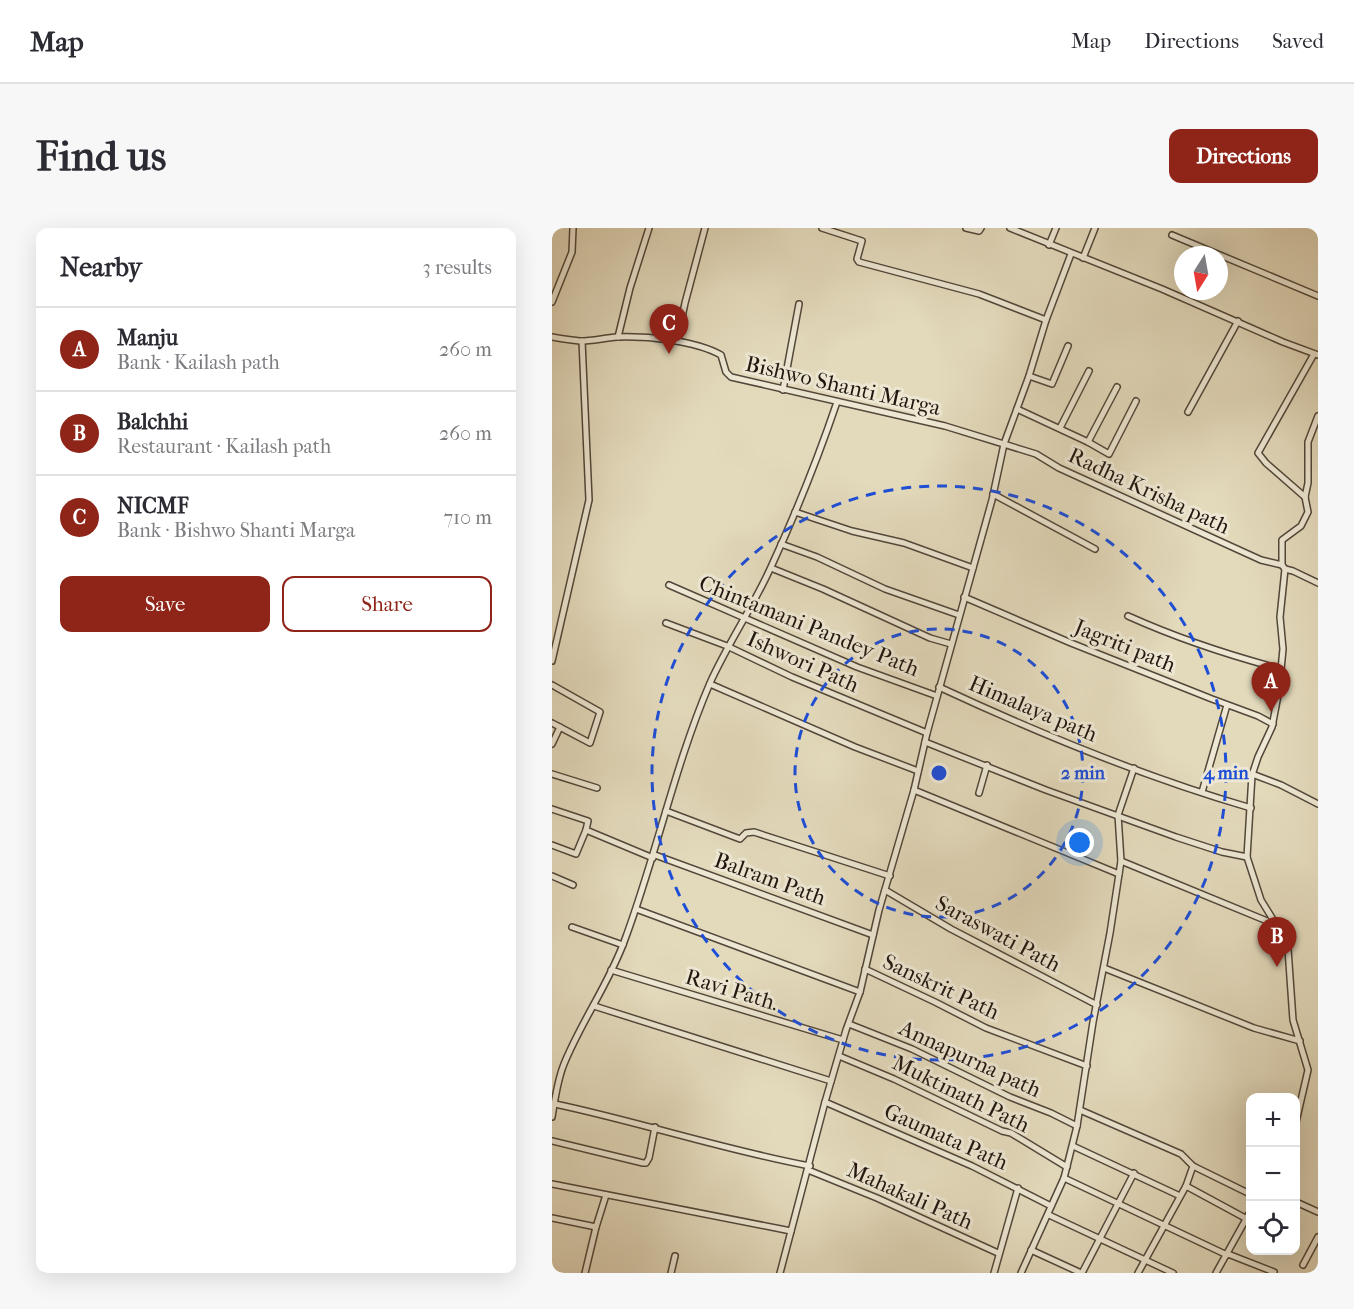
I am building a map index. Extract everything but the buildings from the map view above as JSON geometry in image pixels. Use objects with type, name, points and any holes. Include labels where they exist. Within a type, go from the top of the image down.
[{"type":"street","points":[[552,302],[572,252],[573,228]]},
{"type":"street","points":[[618,337],[630,288],[649,228]]},
{"type":"street","points":[[677,341],[705,228]]},
{"type":"street","points":[[822,228],[862,241],[857,259],[859,262],[979,294],[1046,320]]},
{"type":"street","points":[[966,228],[979,231],[981,228]]},
{"type":"street","points":[[1012,228],[1316,355],[1258,453],[1266,463],[1305,497]]},
{"type":"street","points":[[1049,245],[1056,228]]},
{"type":"street","points":[[1083,258],[1095,228]]},
{"type":"street","points":[[1172,235],[1318,296]]},
{"type":"street","points":[[780,1273],[825,1102],[860,992],[939,687],[993,494],[1004,444],[1071,254]]},
{"type":"street","points":[[783,390],[800,304]]},
{"type":"street","points":[[1188,412],[1238,321]]},
{"type":"street","name":"Bishwo Shanti Marga","points":[[552,337],[582,341],[618,337],[677,341],[712,350],[721,355],[726,372],[731,377],[945,426],[1004,444]]},
{"type":"street","points":[[552,661],[589,500],[582,341]]},
{"type":"street","points":[[1029,376],[1052,384],[1068,346]]},
{"type":"street","points":[[1060,428],[1089,371]]},
{"type":"street","points":[[1088,442],[1117,387]]},
{"type":"street","points":[[1017,409],[1060,428],[1109,454],[1136,401]]},
{"type":"street","points":[[552,1118],[564,1065],[623,945],[636,909],[694,723],[727,646],[771,568],[837,402]]},
{"type":"street","points":[[1300,1106],[1308,1066],[1293,1020],[1288,949],[1278,926],[1261,900],[1248,857],[1252,774],[1276,713],[1281,669],[1283,649],[1280,617],[1282,540],[1301,526],[1308,512],[1305,497],[1308,483],[1308,442],[1318,416]]},
{"type":"street","name":"Radha Krisha path","points":[[1004,444],[1036,454],[1059,468],[1261,560],[1318,583]]},
{"type":"street","points":[[993,494],[1095,549]]},
{"type":"street","points":[[795,512],[852,531],[904,543],[973,568]]},
{"type":"street","points":[[781,544],[885,589],[959,615]]},
{"type":"street","points":[[771,568],[824,589],[930,638],[951,644]]},
{"type":"street","name":"Chintamani Pandey Path","points":[[669,585],[857,667],[937,696]]},
{"type":"street","name":"Jagriti path","points":[[964,597],[1071,643],[1273,723]]},
{"type":"street","points":[[1128,616],[1160,631],[1215,651],[1281,669]]},
{"type":"street","name":"Ishwori Path","points":[[666,623],[727,646],[927,733]]},
{"type":"street","points":[[710,684],[855,747],[918,771]]},
{"type":"street","points":[[552,685],[600,712],[590,743],[552,723]]},
{"type":"street","name":"Himalaya path","points":[[939,687],[1024,725],[1134,768],[1251,808]]},
{"type":"street","points":[[1202,792],[1227,705]]},
{"type":"street","points":[[552,744],[560,727]]},
{"type":"street","points":[[925,742],[1046,790],[1208,848],[1248,857]]},
{"type":"street","points":[[980,793],[987,765]]},
{"type":"street","points":[[1022,1273],[1064,1178],[1073,1146],[1119,874],[1118,815],[1134,768]]},
{"type":"street","points":[[552,774],[597,788]]},
{"type":"street","points":[[1252,774],[1281,785],[1318,804]]},
{"type":"street","points":[[914,790],[1119,874]]},
{"type":"street","name":"Balram Path","points":[[552,809],[588,821],[586,830],[873,935]]},
{"type":"street","points":[[666,811],[740,839],[746,832],[754,832],[890,876]]},
{"type":"street","points":[[552,845],[576,854],[586,830]]},
{"type":"street","points":[[1120,861],[1278,926]]},
{"type":"street","points":[[552,876],[573,885]]},
{"type":"street","name":"Saraswati Path","points":[[885,890],[951,929],[1097,1005]]},
{"type":"street","points":[[636,909],[860,992]]},
{"type":"street","points":[[572,927],[623,945]]},
{"type":"street","points":[[1104,968],[1254,1028],[1300,1041]]},
{"type":"street","name":"Sanskrit Path","points":[[865,969],[1004,1035],[1087,1066]]},
{"type":"street","name":"Ravi Path.","points":[[611,970],[843,1040]]},
{"type":"street","points":[[594,1006],[831,1081]]},
{"type":"street","name":"Annapurna path","points":[[849,1024],[912,1048],[1010,1097],[1077,1126]]},
{"type":"street","name":"Muktinath Path","points":[[839,1056],[894,1079],[1002,1131],[1011,1133],[1067,1167]]},
{"type":"street","name":"Gaumata Path","points":[[825,1102],[1018,1188],[1051,1206]]},
{"type":"street","name":"Mahakali Path","points":[[555,1104],[654,1127],[809,1168],[998,1253]]},
{"type":"street","points":[[1080,1110],[1181,1154],[1193,1166],[1246,1192]]},
{"type":"street","points":[[552,1141],[646,1163],[649,1158],[654,1127]]},
{"type":"street","points":[[1073,1146],[1180,1196]]},
{"type":"street","points":[[1137,1273],[1186,1186],[1193,1166]]},
{"type":"street","points":[[1031,1250],[1081,1273],[1134,1173]]},
{"type":"street","points":[[1064,1178],[1227,1254],[1274,1272]]},
{"type":"street","points":[[552,1184],[790,1230]]},
{"type":"street","points":[[1186,1186],[1246,1219],[1216,1273]]},
{"type":"street","points":[[994,1273],[1018,1188]]},
{"type":"street","points":[[585,1273],[606,1196]]},
{"type":"street","points":[[1300,1204],[1318,1212]]},
{"type":"street","points":[[1049,1215],[1173,1273]]},
{"type":"street","points":[[552,1218],[596,1227]]},
{"type":"street","points":[[1304,1265],[1318,1237]]},
{"type":"street","points":[[671,1273],[675,1256]]},
{"type":"place","name":"NICMF","points":[[669,354]]},
{"type":"place","name":"Manju","points":[[1271,712]]},
{"type":"place","name":"Balchhi","points":[[1277,967]]}]
